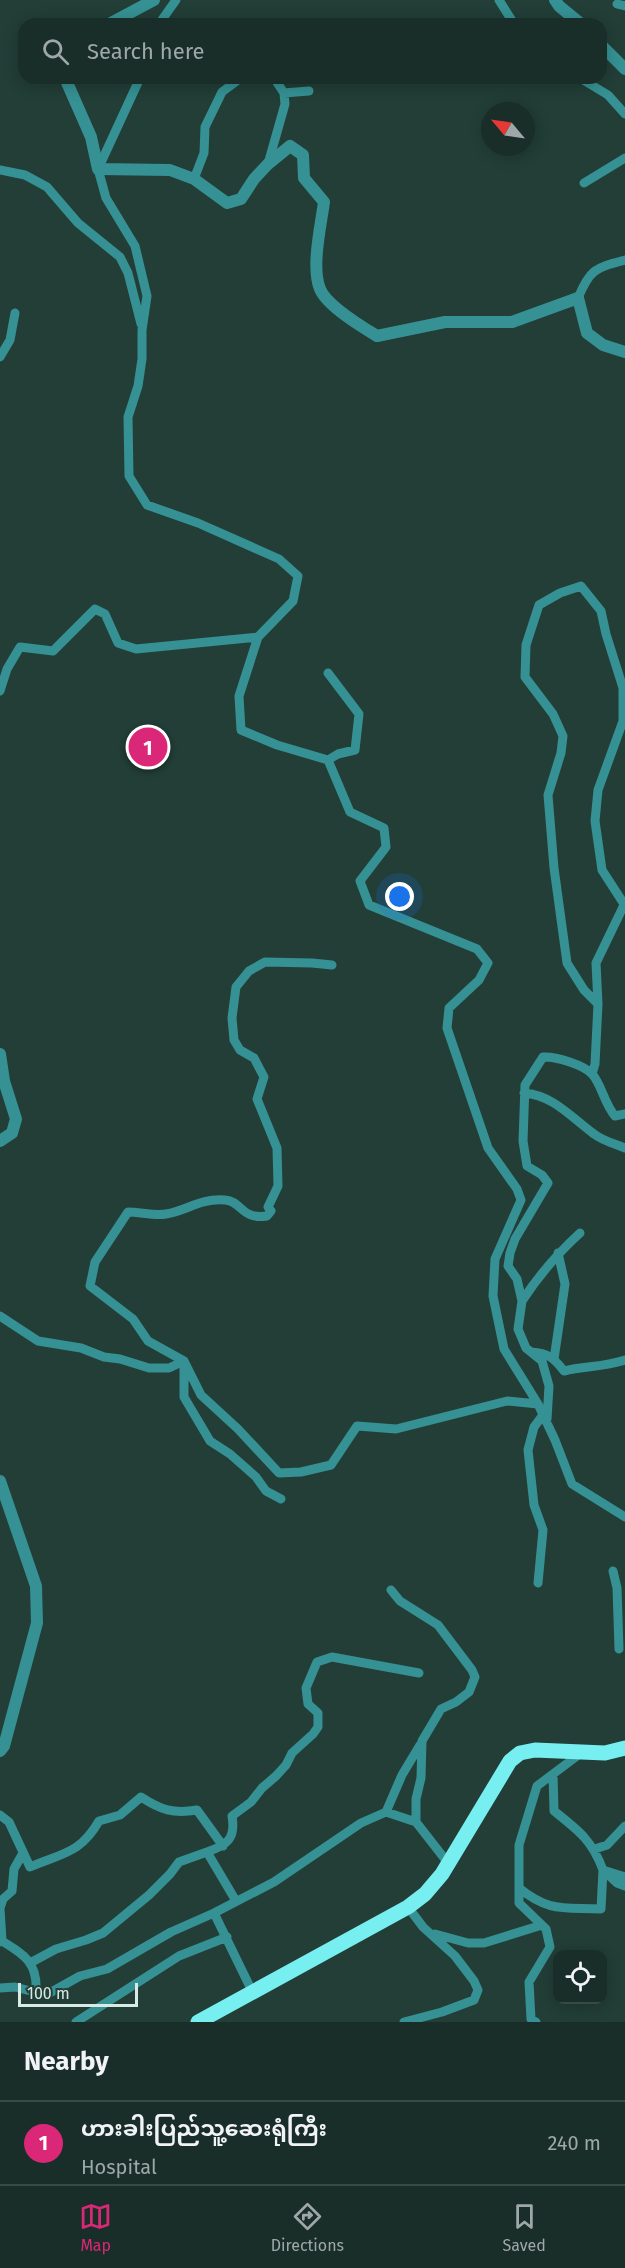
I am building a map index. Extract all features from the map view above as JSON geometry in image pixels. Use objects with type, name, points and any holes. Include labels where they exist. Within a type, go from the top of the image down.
[{"type":"highway","points":[[198,2022],[408,1907],[431,1888],[501,1774],[514,1757],[526,1751],[535,1750],[605,1753],[625,1748]]},
{"type":"street","points":[[120,18],[154,0]]},
{"type":"street","points":[[163,18],[176,0]]},
{"type":"street","points":[[499,0],[510,18]]},
{"type":"street","points":[[555,0],[574,18]]},
{"type":"street","points":[[607,51],[625,69]]},
{"type":"street","points":[[68,84],[91,137],[106,198],[135,246],[147,296],[138,386],[128,417],[129,476],[147,505],[198,523],[279,559],[298,576],[293,601],[258,637],[239,696],[241,730],[277,745],[328,760],[338,754],[355,750],[359,714],[328,673]]},
{"type":"street","points":[[98,169],[137,84]]},
{"type":"street","points":[[194,179],[204,153],[205,127],[222,92],[233,84]]},
{"type":"street","points":[[268,164],[285,104],[284,93],[278,84]]},
{"type":"street","points":[[590,84],[608,95],[625,114]]},
{"type":"street","points":[[284,93],[309,91]]},
{"type":"street","points":[[98,169],[170,170],[194,179],[227,203],[241,199],[254,179],[268,164],[291,146],[303,155],[304,178],[324,202],[316,259],[320,290],[345,316],[377,336],[446,322],[512,322],[578,298]]},
{"type":"street","points":[[584,183],[625,158]]},
{"type":"street","points":[[0,170],[25,175],[48,187],[78,224],[120,256],[128,273],[142,330]]},
{"type":"street","points":[[625,260],[600,267],[587,277],[578,298],[587,333],[603,345],[625,351]]},
{"type":"street","points":[[0,357],[10,340],[15,313]]},
{"type":"street","points":[[598,1004],[584,990],[567,963],[559,909],[548,795],[561,753],[563,736],[553,714],[525,677],[526,645],[539,605],[560,593],[581,586],[601,611],[623,688],[623,721],[598,790],[595,821],[602,870],[625,903],[596,963],[598,1004],[598,1032],[592,1074],[608,1108],[615,1116],[625,1114]]},
{"type":"street","points":[[0,691],[8,669],[20,647],[53,651],[95,609],[105,614],[118,643],[136,649],[258,637]]},
{"type":"street","points":[[328,760],[350,812],[384,828],[386,847],[360,881],[369,905],[477,949],[488,963],[479,980],[449,1008],[447,1028],[488,1148],[517,1188],[521,1200],[495,1259],[493,1296],[504,1349],[538,1404],[572,1484],[625,1516]]},
{"type":"street","points":[[332,965],[265,962],[249,971],[236,987],[232,1018],[234,1040],[240,1050],[254,1058],[264,1077],[257,1100],[277,1148],[278,1186],[268,1206],[271,1211],[267,1216],[251,1216],[235,1203],[226,1200],[205,1200],[166,1214],[128,1212],[95,1262],[90,1286],[133,1319],[148,1341],[184,1361],[201,1395],[238,1429],[279,1473],[301,1472],[332,1465],[357,1426],[396,1429],[507,1401],[538,1404]]},
{"type":"street","points":[[0,1054],[4,1081],[16,1119],[12,1133],[0,1142]]},
{"type":"street","points":[[538,1583],[543,1530],[534,1504],[528,1450],[534,1427],[545,1418],[549,1386],[542,1360],[526,1348],[518,1329],[522,1301],[517,1279],[508,1266],[515,1239],[549,1183],[542,1175],[527,1166],[523,1141],[524,1093],[525,1084],[543,1057],[561,1058],[592,1074]]},
{"type":"street","points":[[524,1093],[550,1100],[594,1135],[625,1148]]},
{"type":"street","points":[[522,1301],[540,1273],[558,1252],[580,1233]]},
{"type":"street","points":[[554,1359],[565,1284],[558,1252]]},
{"type":"street","points":[[0,1316],[38,1341],[81,1348],[104,1357],[120,1359],[148,1368],[169,1368],[184,1361]]},
{"type":"street","points":[[531,1352],[544,1352],[554,1359],[564,1371],[598,1364],[609,1365],[625,1360]]},
{"type":"street","points":[[184,1361],[184,1397],[210,1442],[230,1454],[256,1477],[266,1491],[281,1499]]},
{"type":"street","points":[[0,1481],[36,1586],[37,1623],[4,1746],[0,1751]]},
{"type":"street","points":[[613,1571],[617,1588],[619,1649]]},
{"type":"street","points":[[386,1812],[402,1774],[441,1709],[456,1702],[469,1692],[475,1677],[438,1625],[400,1601],[391,1590]]},
{"type":"street","points":[[30,1963],[56,1949],[103,1933],[149,1895],[179,1862],[223,1846],[228,1842],[234,1827],[232,1816],[251,1802],[286,1765],[292,1753],[318,1727],[318,1713],[308,1704],[306,1688],[317,1662],[332,1658],[419,1673]]},
{"type":"street","points":[[416,1821],[422,1742]]},
{"type":"street","points":[[536,2022],[531,2019],[529,1982],[550,1947],[546,1929],[519,1903],[519,1845],[537,1786],[581,1753]]},
{"type":"street","points":[[519,1888],[534,1900],[550,1907],[601,1909],[603,1870],[595,1849],[575,1827],[554,1811],[554,1774]]},
{"type":"street","points":[[0,1815],[9,1822],[30,1867],[71,1852],[90,1836],[99,1821],[120,1815],[141,1797],[157,1808],[179,1813],[197,1810],[223,1846]]},
{"type":"street","points":[[0,1988],[15,1987],[46,1995],[80,1976],[107,1969],[171,1932],[274,1882],[361,1823],[386,1812],[416,1821],[448,1863]]},
{"type":"street","points":[[595,1849],[607,1845],[625,1826]]},
{"type":"street","points":[[23,1852],[14,1869],[12,1891],[3,1899],[0,1908],[1,1941],[20,1952],[35,1969],[36,1993]]},
{"type":"street","points":[[207,1852],[236,1901]]},
{"type":"street","points":[[603,1870],[625,1877]]},
{"type":"street","points":[[603,1870],[617,1883],[625,1886]]},
{"type":"street","points":[[404,2022],[442,2012],[474,2000],[478,1990],[455,1956],[423,1927],[408,1907]]},
{"type":"street","points":[[214,1913],[253,1993]]},
{"type":"street","points":[[430,1933],[468,1943],[484,1943],[542,1924]]},
{"type":"street","points":[[76,2022],[179,1956],[227,1937]]},
{"type":"place","name":"ဟားခါးပြည်သူ့ဆေးရုံကြီး","points":[[148,747]]}]
